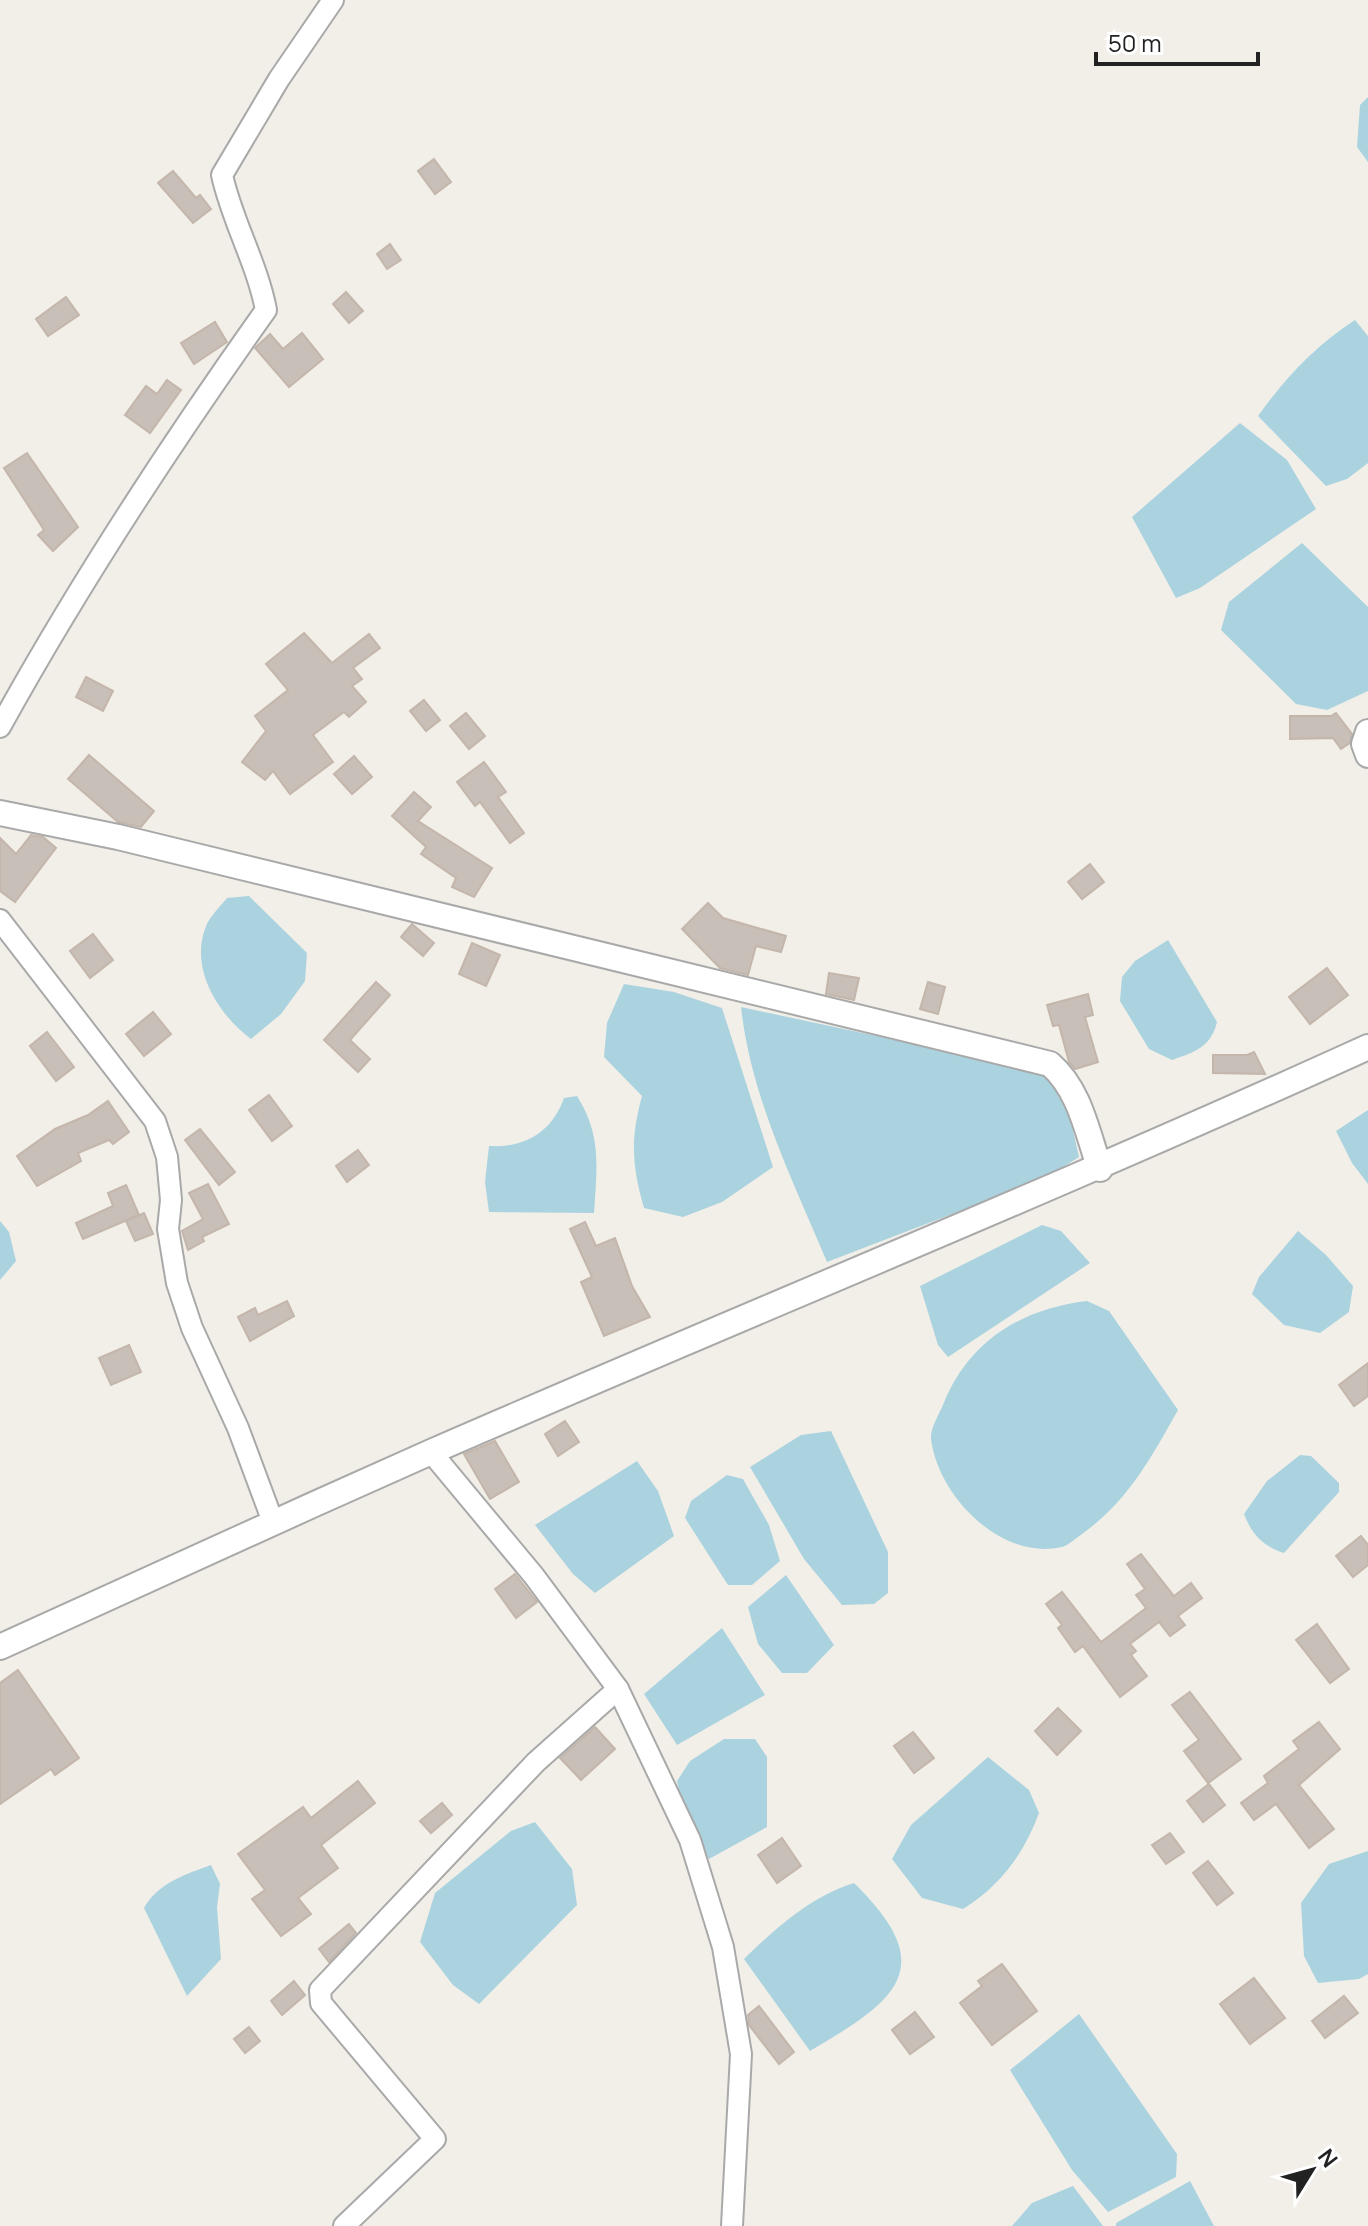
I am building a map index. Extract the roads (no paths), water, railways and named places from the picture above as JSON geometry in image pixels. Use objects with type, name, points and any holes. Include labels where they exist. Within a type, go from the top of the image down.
[{"type":"street","points":[[0,727],[52,633],[162,458],[266,310],[262,290],[230,211],[222,175],[279,79],[333,0]]},
{"type":"street","points":[[1368,732],[1364,744],[1368,755]]},
{"type":"street","points":[[0,813],[118,837],[1050,1064],[1065,1077],[1075,1093],[1100,1169]]},
{"type":"street","points":[[0,920],[155,1121],[167,1157],[171,1200],[168,1229],[177,1283],[192,1328],[238,1428],[273,1522]]},
{"type":"street","points":[[0,1647],[431,1452],[904,1249],[1100,1169],[1368,1047]]},
{"type":"street","points":[[431,1452],[534,1576],[618,1689],[690,1840],[723,1947],[741,2054],[732,2226]]},
{"type":"street","points":[[344,2226],[435,2139],[321,2003],[320,1990],[536,1762],[618,1689]]},
{"type":"water","points":[[1368,97],[1368,162],[1357,147],[1360,105]]},
{"type":"water","points":[[1355,320],[1368,336],[1368,463],[1347,479],[1326,486],[1258,416],[1302,363]]},
{"type":"water","points":[[1240,423],[1287,460],[1316,509],[1200,588],[1176,598],[1132,517]]},
{"type":"water","points":[[1302,543],[1368,607],[1368,691],[1327,710],[1296,704],[1221,630],[1229,602]]},
{"type":"water","points":[[249,896],[307,953],[305,981],[281,1014],[251,1039],[218,1004],[210,990],[201,960],[201,945],[211,917],[227,898]]},
{"type":"water","points":[[1168,940],[1217,1022],[1206,1043],[1172,1060],[1149,1049],[1120,1001],[1122,977],[1135,961]]},
{"type":"water","points":[[624,984],[674,992],[722,1008],[773,1167],[722,1202],[683,1217],[644,1208],[634,1152],[642,1096],[604,1057],[607,1023]]},
{"type":"water","points":[[741,1007],[1045,1072],[1069,1113],[1079,1157],[1046,1178],[827,1262],[763,1105]]},
{"type":"water","points":[[577,1096],[594,1138],[597,1166],[594,1213],[489,1212],[485,1182],[489,1146],[514,1144],[536,1136],[552,1120],[564,1098]]},
{"type":"water","points":[[1368,1110],[1368,1184],[1352,1163],[1336,1131]]},
{"type":"water","points":[[0,1221],[9,1232],[16,1261],[0,1280]]},
{"type":"water","points":[[1042,1225],[1061,1231],[1090,1263],[948,1357],[938,1345],[920,1286]]},
{"type":"water","points":[[1298,1231],[1326,1255],[1353,1286],[1349,1312],[1320,1333],[1284,1325],[1252,1294],[1259,1277]]},
{"type":"water","points":[[1087,1301],[1109,1311],[1178,1410],[1137,1478],[1098,1521],[1062,1547],[1039,1549],[1017,1544],[976,1520],[959,1502],[936,1461],[932,1431],[954,1383],[967,1363],[999,1332],[1040,1312]]},
{"type":"water","points":[[831,1431],[888,1552],[888,1593],[874,1604],[842,1605],[804,1559],[750,1467],[801,1435]]},
{"type":"water","points":[[1300,1455],[1311,1456],[1339,1483],[1339,1492],[1284,1553],[1259,1539],[1244,1514],[1267,1481]]},
{"type":"water","points":[[637,1461],[658,1491],[674,1536],[595,1593],[573,1574],[535,1525]]},
{"type":"water","points":[[727,1475],[743,1479],[769,1525],[780,1561],[752,1585],[728,1585],[685,1518],[691,1501]]},
{"type":"water","points":[[786,1575],[834,1645],[807,1673],[782,1673],[758,1644],[748,1607]]},
{"type":"water","points":[[722,1628],[765,1695],[677,1745],[644,1694]]},
{"type":"water","points":[[724,1739],[755,1739],[767,1757],[767,1827],[709,1859],[683,1811],[677,1781],[690,1761]]},
{"type":"water","points":[[988,1757],[1029,1790],[1039,1813],[1033,1828],[1009,1868],[988,1890],[963,1909],[922,1898],[892,1859],[911,1825]]},
{"type":"water","points":[[535,1822],[572,1869],[577,1905],[479,2004],[453,1985],[420,1942],[435,1893],[511,1831]]},
{"type":"water","points":[[1368,1851],[1368,1974],[1359,1979],[1318,1983],[1304,1956],[1301,1903],[1329,1864]]},
{"type":"water","points":[[211,1865],[220,1884],[217,1907],[221,1959],[187,1996],[144,1908],[165,1886]]},
{"type":"water","points":[[854,1883],[881,1913],[896,1938],[901,1960],[897,1980],[885,1998],[866,2015],[810,2051],[744,1959],[809,1905]]},
{"type":"water","points":[[1079,2014],[1177,2154],[1176,2177],[1108,2212],[1072,2170],[1010,2070]]},
{"type":"water","points":[[1190,2181],[1214,2226],[1116,2226],[1116,2223]]},
{"type":"water","points":[[1073,2186],[1103,2226],[1012,2226],[1032,2203]]}]
